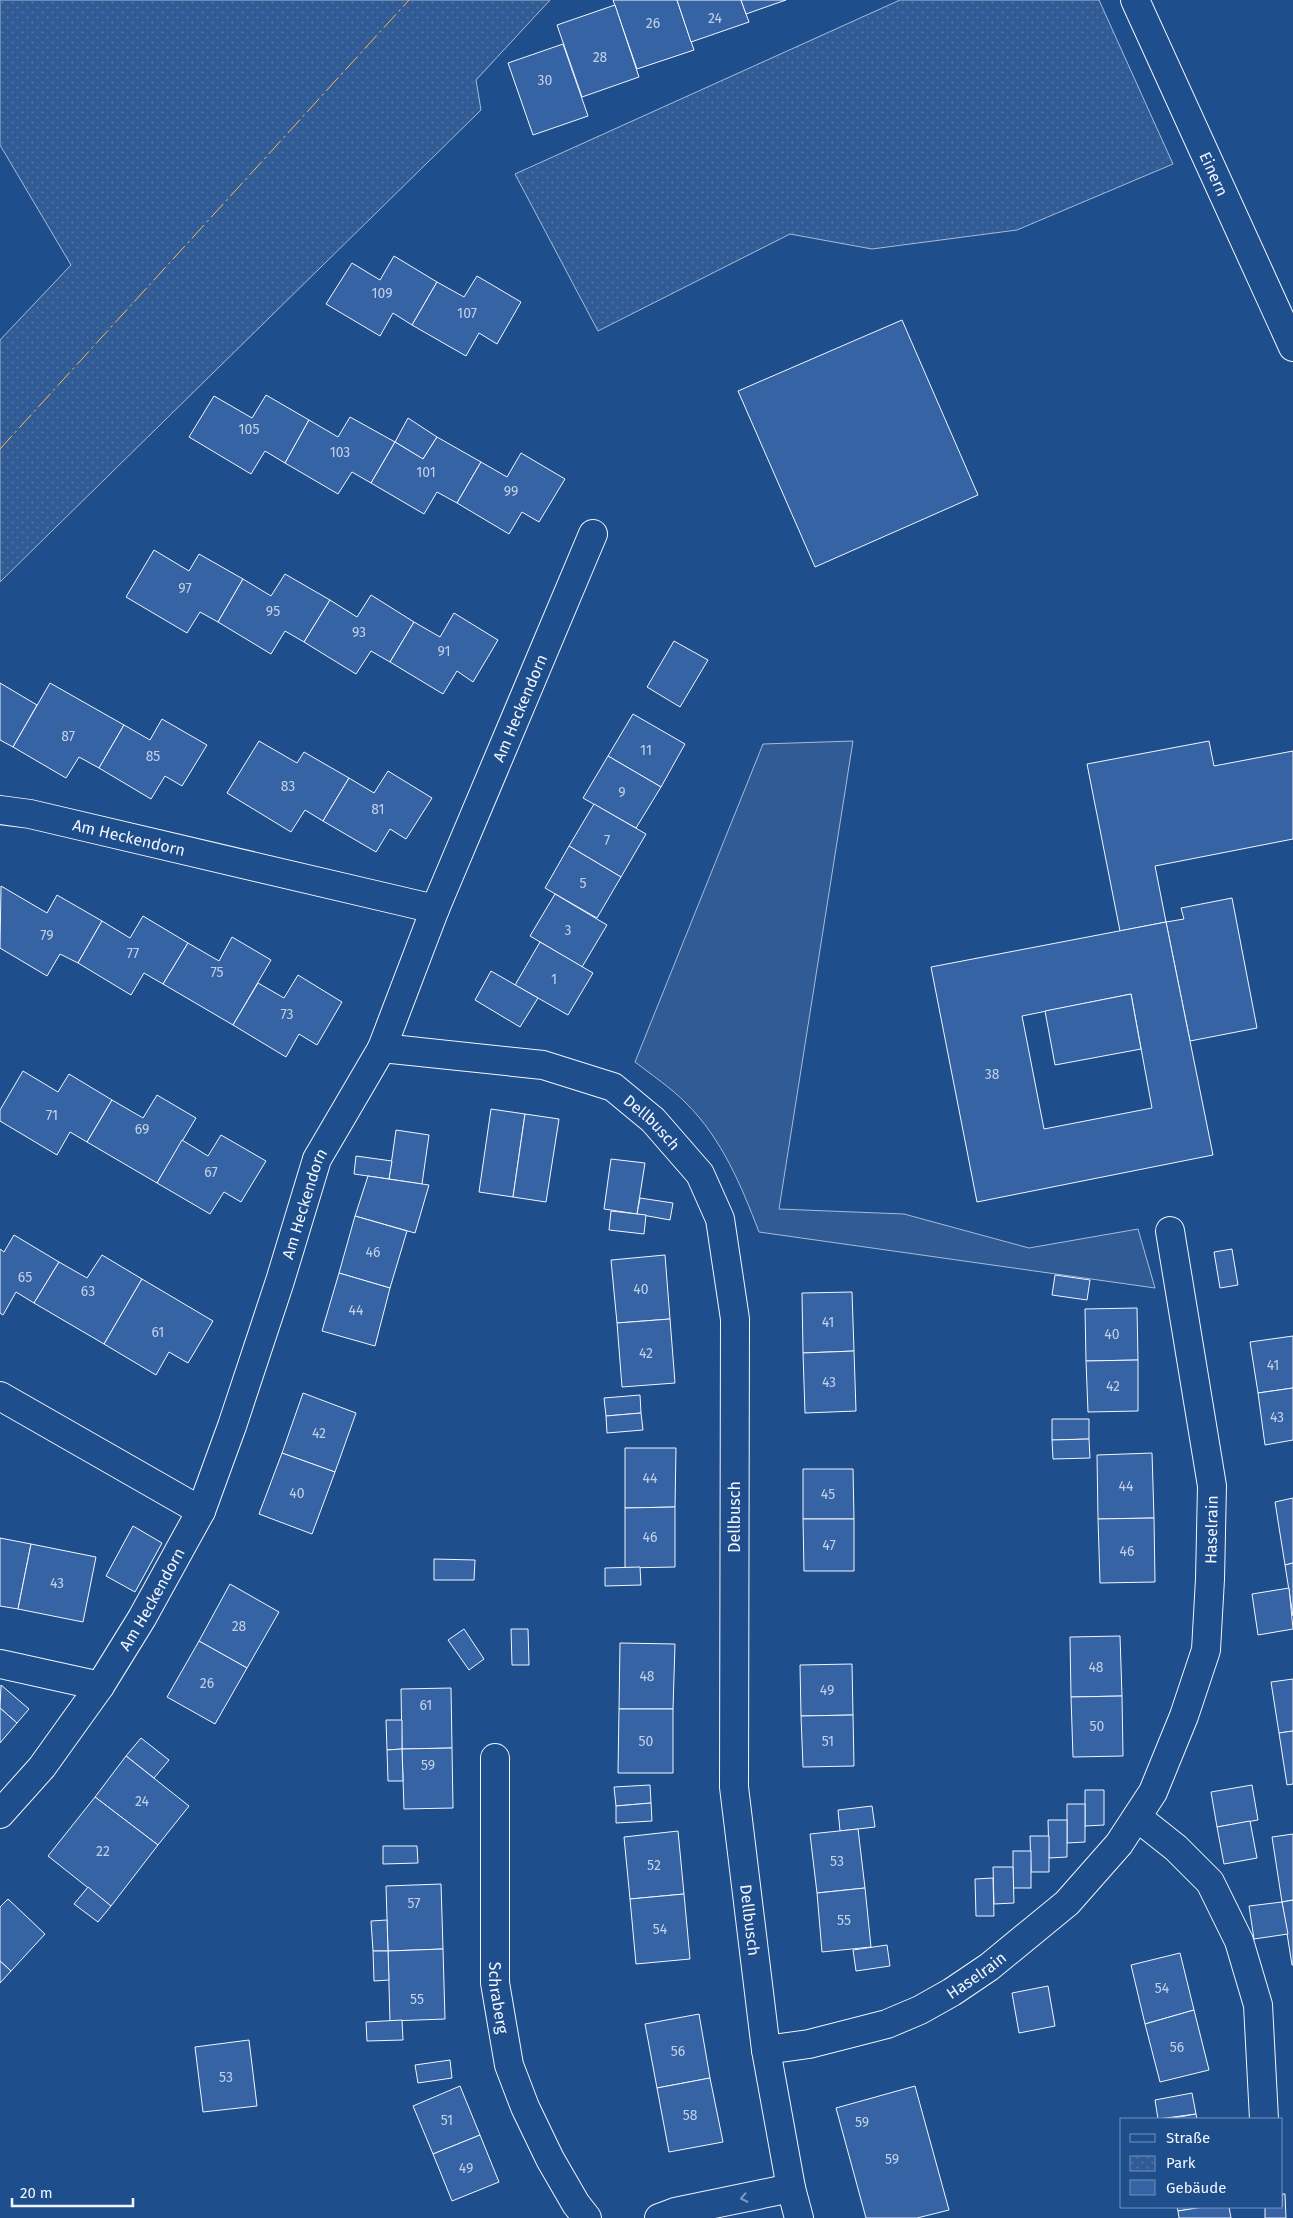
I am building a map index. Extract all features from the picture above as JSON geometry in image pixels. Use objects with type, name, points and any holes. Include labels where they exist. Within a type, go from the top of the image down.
[{"type":"street","name":"Einern","points":[[1135,0],[1293,347]]},
{"type":"street","name":"Am Heckendorn","points":[[0,1814],[42,1767],[100,1686],[142,1618],[201,1511],[238,1408],[316,1159],[382,1048],[435,909],[593,534]]},
{"type":"street","name":"Am Heckendorn","points":[[0,810],[30,814],[435,909]]},
{"type":"street","name":"Dellbusch","points":[[382,1048],[543,1065],[613,1087],[653,1120],[700,1174],[720,1219],[735,1319],[734,1787],[766,2050],[791,2188],[799,2218]]},
{"type":"street","name":"Haselrain","points":[[766,2050],[809,2044],[887,2024],[920,2010],[952,1992],[989,1967],[1067,1903],[1119,1844],[1153,1792],[1184,1716],[1206,1650],[1212,1486],[1170,1231]]},
{"type":"street","points":[[0,1396],[201,1511]]},
{"type":"street","points":[[0,1664],[100,1686]]},
{"type":"street","name":"Schraberg","points":[[495,1758],[494,1983],[509,2065],[525,2107],[550,2160],[576,2204],[587,2218]]},
{"type":"street","points":[[1137,1817],[1176,1848],[1210,1882],[1239,1941],[1258,2004],[1264,2118]]},
{"type":"street","points":[[659,2218],[675,2212],[791,2188]]},
{"type":"green space","points":[[0,0],[550,0],[476,80],[481,110],[0,582],[0,340],[71,265],[0,145]]},
{"type":"green space","points":[[900,0],[1099,0],[1173,164],[1017,230],[872,249],[790,234],[598,331],[515,174]]},
{"type":"green space","points":[[853,741],[779,1209],[904,1214],[1029,1248],[1138,1229],[1155,1288],[759,1232],[729,1163],[710,1132],[680,1097],[635,1062],[763,744]]},
{"type":"building","points":[[613,0],[677,0],[694,50],[637,69]]},
{"type":"building","points":[[677,0],[741,0],[749,22],[691,42]]},
{"type":"building","points":[[741,0],[786,0],[746,14]]},
{"type":"building","points":[[615,5],[639,77],[582,97],[557,25]]},
{"type":"building","points":[[563,44],[588,116],[533,135],[508,63]]},
{"type":"building","points":[[394,256],[437,282],[412,325],[393,313],[380,336],[326,304],[352,263],[380,280]]},
{"type":"building","points":[[477,276],[521,302],[497,344],[479,333],[466,356],[412,325],[437,282],[464,297]]},
{"type":"building","points":[[902,320],[978,495],[815,567],[738,391]]},
{"type":"building","points":[[266,395],[309,420],[285,463],[265,451],[251,474],[189,437],[214,396],[252,418]]},
{"type":"building","points":[[350,417],[395,442],[371,483],[352,472],[338,494],[285,463],[309,420],[338,437]]},
{"type":"building","points":[[408,418],[437,437],[423,459],[395,442]]},
{"type":"building","points":[[437,437],[481,462],[457,503],[437,492],[424,514],[371,483],[395,442],[423,459]]},
{"type":"building","points":[[521,453],[565,479],[539,522],[522,512],[509,534],[457,503],[481,462],[507,477]]},
{"type":"building","points":[[154,550],[189,571],[199,554],[243,579],[218,622],[200,612],[187,633],[126,597]]},
{"type":"building","points":[[285,574],[330,600],[304,642],[285,631],[271,654],[218,622],[243,579],[271,596]]},
{"type":"building","points":[[371,595],[414,622],[390,662],[371,651],[356,674],[304,642],[330,600],[357,617]]},
{"type":"building","points":[[454,613],[498,640],[473,682],[457,671],[443,694],[390,662],[414,622],[440,637]]},
{"type":"building","points":[[674,641],[708,660],[680,707],[647,687]]},
{"type":"building","points":[[0,683],[37,705],[13,747],[0,740]]},
{"type":"building","points":[[50,683],[124,725],[99,768],[79,757],[66,778],[13,747]]},
{"type":"building","points":[[633,714],[685,744],[661,787],[608,756]]},
{"type":"building","points":[[162,719],[207,745],[182,786],[165,776],[151,799],[99,768],[124,725],[150,740]]},
{"type":"building","points":[[259,741],[297,763],[304,752],[349,778],[323,821],[305,810],[291,832],[227,793]]},
{"type":"building","points":[[1209,741],[1214,766],[1293,751],[1293,839],[1155,866],[1166,922],[1120,931],[1087,764]]},
{"type":"building","points":[[608,756],[661,787],[636,828],[583,798]]},
{"type":"building","points":[[388,771],[432,798],[406,839],[390,829],[376,852],[323,821],[349,778],[374,793]]},
{"type":"building","points":[[594,804],[646,834],[621,877],[569,846]]},
{"type":"building","points":[[569,846],[621,877],[597,918],[545,888]]},
{"type":"building","points":[[1,886],[47,913],[57,895],[102,921],[78,963],[60,954],[47,976],[0,948]]},
{"type":"building","points":[[555,894],[607,925],[582,967],[530,936]]},
{"type":"building","points":[[1232,898],[1257,1028],[1190,1041],[1166,922],[1184,919],[1181,908]]},
{"type":"building","points":[[143,916],[188,943],[163,984],[144,973],[131,995],[78,963],[102,921],[130,938]]},
{"type":"building","points":[[1166,922],[1213,1155],[977,1202],[931,967]],"holes":[[[1131,994],[1152,1108],[1044,1129],[1022,1016]]]},
{"type":"building","points":[[232,937],[271,960],[233,1025],[163,984],[188,943],[219,961]]},
{"type":"building","points":[[540,942],[593,973],[568,1015],[515,985]]},
{"type":"building","points":[[491,971],[538,998],[520,1027],[475,1000]]},
{"type":"building","points":[[298,975],[342,1002],[317,1045],[299,1034],[286,1057],[233,1025],[258,983],[284,998]]},
{"type":"building","points":[[1131,994],[1141,1049],[1055,1065],[1045,1011]]},
{"type":"building","points":[[23,1071],[58,1092],[69,1074],[112,1100],[87,1142],[70,1132],[57,1155],[0,1121],[0,1110]]},
{"type":"building","points":[[157,1095],[196,1118],[157,1183],[87,1142],[112,1100],[143,1118]]},
{"type":"building","points":[[491,1109],[525,1114],[513,1197],[479,1192]]},
{"type":"building","points":[[525,1114],[559,1119],[546,1202],[513,1197]]},
{"type":"building","points":[[396,1130],[429,1135],[422,1184],[389,1179]]},
{"type":"building","points":[[221,1135],[266,1161],[241,1202],[224,1192],[210,1214],[157,1183],[182,1140],[208,1156]]},
{"type":"building","points":[[356,1156],[392,1161],[389,1179],[354,1174]]},
{"type":"building","points":[[611,1159],[645,1163],[637,1214],[604,1209]]},
{"type":"building","points":[[368,1176],[429,1185],[415,1233],[355,1216]]},
{"type":"building","points":[[640,1198],[673,1203],[670,1220],[637,1214]]},
{"type":"building","points":[[611,1211],[646,1215],[644,1234],[609,1230]]},
{"type":"building","points":[[355,1216],[407,1231],[390,1288],[339,1273]]},
{"type":"building","points":[[14,1235],[59,1262],[34,1303],[16,1292],[3,1315],[0,1313],[0,1249],[4,1252]]},
{"type":"building","points":[[1232,1249],[1238,1285],[1220,1288],[1214,1252]]},
{"type":"building","points":[[102,1255],[142,1279],[104,1344],[34,1303],[59,1262],[87,1278]]},
{"type":"building","points":[[665,1255],[670,1319],[617,1323],[611,1260]]},
{"type":"building","points":[[339,1273],[390,1288],[375,1346],[322,1331]]},
{"type":"building","points":[[1055,1275],[1090,1280],[1087,1300],[1052,1295]]},
{"type":"building","points":[[142,1279],[213,1321],[188,1363],[169,1352],[156,1375],[104,1344]]},
{"type":"building","points":[[852,1292],[854,1351],[803,1353],[802,1293]]},
{"type":"building","points":[[1137,1308],[1138,1360],[1086,1361],[1085,1309]]},
{"type":"building","points":[[670,1319],[675,1383],[622,1387],[617,1323]]},
{"type":"building","points":[[1293,1336],[1293,1388],[1258,1393],[1250,1342]]},
{"type":"building","points":[[854,1351],[856,1411],[805,1413],[803,1353]]},
{"type":"building","points":[[1138,1360],[1138,1411],[1088,1412],[1086,1361]]},
{"type":"building","points":[[1293,1388],[1293,1440],[1265,1445],[1258,1393]]},
{"type":"building","points":[[303,1393],[356,1413],[335,1472],[282,1453]]},
{"type":"building","points":[[640,1395],[641,1413],[606,1416],[604,1398]]},
{"type":"building","points":[[641,1413],[643,1430],[607,1433],[606,1416]]},
{"type":"building","points":[[1052,1419],[1089,1419],[1089,1439],[1052,1440]]},
{"type":"building","points":[[1089,1439],[1090,1458],[1053,1459],[1052,1440]]},
{"type":"building","points":[[625,1448],[676,1448],[675,1507],[625,1508]]},
{"type":"building","points":[[282,1453],[335,1472],[312,1534],[259,1514]]},
{"type":"building","points":[[1152,1453],[1154,1518],[1098,1519],[1097,1455]]},
{"type":"building","points":[[803,1469],[853,1469],[854,1519],[803,1519]]},
{"type":"building","points":[[1293,1498],[1293,1563],[1285,1565],[1275,1502]]},
{"type":"building","points":[[675,1507],[675,1567],[625,1568],[625,1508]]},
{"type":"building","points":[[1154,1518],[1155,1582],[1100,1583],[1098,1519]]},
{"type":"building","points":[[803,1519],[854,1519],[854,1571],[804,1571]]},
{"type":"building","points":[[133,1526],[162,1543],[135,1592],[106,1576]]},
{"type":"building","points":[[0,1538],[31,1544],[18,1609],[0,1606]]},
{"type":"building","points":[[31,1544],[96,1557],[83,1622],[18,1609]]},
{"type":"building","points":[[434,1559],[475,1560],[474,1580],[434,1580]]},
{"type":"building","points":[[1293,1563],[1293,1616],[1285,1565]]},
{"type":"building","points":[[640,1567],[641,1585],[605,1586],[605,1568]]},
{"type":"building","points":[[230,1584],[279,1612],[247,1668],[199,1641]]},
{"type":"building","points":[[1289,1588],[1293,1629],[1258,1635],[1252,1594]]},
{"type":"building","points":[[464,1629],[484,1659],[469,1670],[448,1640]]},
{"type":"building","points":[[511,1629],[528,1629],[529,1665],[512,1665]]},
{"type":"building","points":[[1120,1636],[1122,1696],[1071,1697],[1070,1637]]},
{"type":"building","points":[[199,1641],[247,1668],[215,1724],[167,1697]]},
{"type":"building","points":[[620,1643],[675,1644],[673,1709],[619,1709]]},
{"type":"building","points":[[852,1664],[853,1715],[801,1716],[800,1665]]},
{"type":"building","points":[[1293,1679],[1293,1731],[1279,1733],[1271,1682]]},
{"type":"building","points":[[1,1685],[29,1709],[17,1723],[0,1708]]},
{"type":"building","points":[[451,1688],[452,1748],[402,1749],[401,1689]]},
{"type":"building","points":[[1122,1696],[1123,1756],[1073,1757],[1071,1697]]},
{"type":"building","points":[[0,1708],[17,1723],[0,1743]]},
{"type":"building","points":[[619,1709],[673,1709],[673,1773],[618,1773]]},
{"type":"building","points":[[853,1715],[854,1766],[803,1767],[801,1716]]},
{"type":"building","points":[[386,1720],[402,1720],[402,1749],[387,1750]]},
{"type":"building","points":[[1293,1731],[1293,1784],[1287,1785],[1279,1733]]},
{"type":"building","points":[[141,1738],[169,1760],[154,1778],[126,1756]]},
{"type":"building","points":[[452,1748],[453,1808],[404,1809],[402,1749]]},
{"type":"building","points":[[402,1749],[403,1781],[388,1781],[387,1750]]},
{"type":"building","points":[[126,1756],[189,1806],[158,1845],[95,1797]]},
{"type":"building","points":[[650,1785],[651,1803],[616,1806],[614,1787]]},
{"type":"building","points":[[1252,1785],[1258,1820],[1217,1827],[1211,1792]]},
{"type":"building","points":[[1085,1790],[1104,1790],[1104,1825],[1085,1826]]},
{"type":"building","points":[[95,1797],[158,1845],[111,1906],[48,1856]]},
{"type":"building","points":[[651,1803],[652,1821],[616,1823],[616,1806]]},
{"type":"building","points":[[1067,1804],[1085,1804],[1085,1842],[1067,1843]]},
{"type":"building","points":[[872,1806],[875,1827],[840,1831],[838,1810]]},
{"type":"building","points":[[1048,1820],[1067,1820],[1067,1857],[1049,1858]]},
{"type":"building","points":[[1250,1821],[1257,1858],[1224,1864],[1217,1827]]},
{"type":"building","points":[[858,1829],[865,1888],[817,1893],[810,1834]]},
{"type":"building","points":[[678,1831],[684,1894],[630,1899],[624,1837]]},
{"type":"building","points":[[1293,1834],[1293,1900],[1282,1902],[1272,1837]]},
{"type":"building","points":[[1030,1836],[1049,1836],[1049,1872],[1031,1872]]},
{"type":"building","points":[[383,1846],[417,1846],[418,1863],[383,1864]]},
{"type":"building","points":[[1013,1851],[1031,1851],[1031,1888],[1013,1888]]},
{"type":"building","points":[[993,1867],[1013,1867],[1014,1903],[994,1904]]},
{"type":"building","points":[[993,1878],[994,1916],[976,1916],[975,1879]]},
{"type":"building","points":[[441,1884],[443,1949],[388,1951],[386,1886]]},
{"type":"building","points":[[88,1887],[111,1906],[98,1922],[74,1904]]},
{"type":"building","points":[[865,1888],[871,1947],[822,1952],[817,1893]]},
{"type":"building","points":[[684,1894],[690,1959],[636,1964],[630,1899]]},
{"type":"building","points":[[8,1899],[45,1934],[11,1971],[0,1961],[0,1907]]},
{"type":"building","points":[[1293,1900],[1293,1965],[1292,1965],[1282,1902]]},
{"type":"building","points":[[1282,1902],[1288,1934],[1254,1939],[1249,1906]]},
{"type":"building","points":[[387,1920],[388,1951],[373,1951],[371,1921]]},
{"type":"building","points":[[887,1945],[890,1966],[856,1971],[853,1950]]},
{"type":"building","points":[[443,1949],[445,2019],[390,2021],[388,1951]]},
{"type":"building","points":[[373,1951],[388,1951],[389,1980],[374,1981]]},
{"type":"building","points":[[1180,1953],[1194,2010],[1145,2024],[1131,1965]]},
{"type":"building","points":[[0,1961],[11,1971],[0,1983]]},
{"type":"building","points":[[1048,1986],[1055,2026],[1019,2033],[1012,1993]]},
{"type":"building","points":[[1194,2010],[1209,2070],[1160,2082],[1145,2024]]},
{"type":"building","points":[[699,2014],[710,2078],[657,2088],[645,2024]]},
{"type":"building","points":[[402,2020],[403,2040],[367,2041],[366,2022]]},
{"type":"building","points":[[249,2040],[257,2106],[203,2112],[195,2047]]},
{"type":"building","points":[[450,2060],[452,2078],[418,2083],[415,2065]]},
{"type":"building","points":[[710,2078],[723,2142],[669,2152],[657,2088]]},
{"type":"building","points":[[460,2086],[480,2135],[433,2154],[413,2106]]},
{"type":"building","points":[[915,2086],[949,2210],[917,2218],[866,2218],[836,2108]]},
{"type":"building","points":[[1192,2093],[1196,2114],[1158,2118],[1155,2100]]},
{"type":"building","points":[[1196,2114],[1197,2118],[1173,2118]]},
{"type":"building","points":[[480,2135],[499,2182],[452,2201],[433,2154]]},
{"type":"building","points":[[1283,2194],[1285,2194],[1286,2218],[1265,2218],[1265,2208],[1283,2208]]},
{"type":"building","points":[[1177,2208],[1197,2208],[1178,2211]]},
{"type":"building","points":[[1197,2208],[1229,2208],[1231,2218],[1179,2218],[1178,2211]]},
{"type":"power","points":[[0,449],[409,0]]}]
